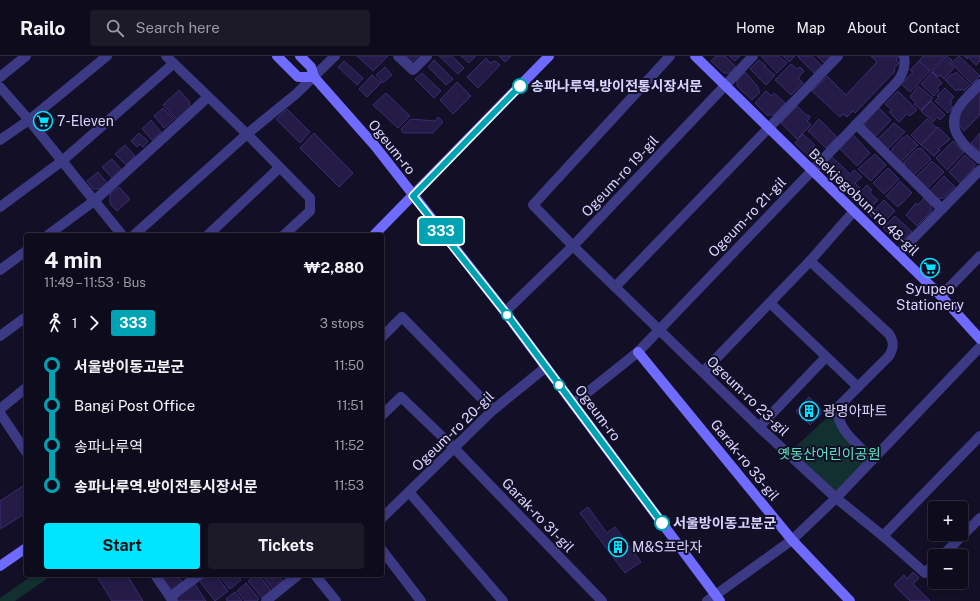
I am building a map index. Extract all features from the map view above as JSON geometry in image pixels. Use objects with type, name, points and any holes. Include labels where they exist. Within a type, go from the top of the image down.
[{"type":"main road","points":[[277,56],[298,77],[314,78]]},
{"type":"main road","name":"Ogeum-ro","points":[[300,56],[311,67],[314,78],[375,146],[505,312],[714,599]]},
{"type":"main road","points":[[376,233],[549,56]]},
{"type":"main road","name":"Baekjegobun-ro 48-gil","points":[[695,56],[941,296],[980,339]]},
{"type":"main road","name":"Garak-ro 33-gil","points":[[638,352],[792,540],[850,601]]},
{"type":"main road","points":[[0,566],[24,549]]},
{"type":"street","points":[[0,76],[26,56]]},
{"type":"street","points":[[0,140],[29,120],[107,56]]},
{"type":"street","points":[[166,56],[247,134],[310,198],[310,211],[286,233]]},
{"type":"street","points":[[136,233],[247,134],[314,78],[335,56]]},
{"type":"street","points":[[398,56],[412,70],[427,56]]},
{"type":"street","points":[[658,330],[533,205],[670,56]]},
{"type":"street","name":"Ogeum-ro 19-gil","points":[[505,312],[573,246],[754,56]]},
{"type":"street","points":[[615,287],[838,56]]},
{"type":"street","name":"Ogeum-ro 21-gil","points":[[573,404],[638,352],[900,78],[904,69],[904,56]]},
{"type":"street","points":[[0,207],[62,161],[173,64]]},
{"type":"street","points":[[980,84],[959,106],[954,121],[954,128],[960,139],[980,159]]},
{"type":"street","points":[[0,87],[29,120],[120,233]]},
{"type":"street","points":[[51,233],[94,201],[208,97]]},
{"type":"street","points":[[856,124],[942,209]]},
{"type":"street","points":[[210,233],[279,168]]},
{"type":"street","points":[[898,254],[980,170]]},
{"type":"street","points":[[703,372],[810,261],[854,211]]},
{"type":"street","points":[[0,270],[24,252]]},
{"type":"street","points":[[941,296],[980,256]]},
{"type":"street","points":[[810,261],[889,334],[893,341],[893,349],[889,356],[839,406],[837,413],[840,423],[872,458]]},
{"type":"street","points":[[770,303],[858,387]]},
{"type":"street","points":[[384,336],[402,317],[493,410]]},
{"type":"street","points":[[0,336],[24,318]]},
{"type":"street","name":"Ogeum-ro 23-gil","points":[[658,330],[759,427],[836,498],[883,536],[925,573],[928,570]]},
{"type":"street","points":[[714,599],[792,540],[836,498],[872,458],[980,347]]},
{"type":"street","points":[[759,427],[826,357]]},
{"type":"street","name":"Ogeum-ro 20-gil","points":[[384,516],[493,410],[546,367]]},
{"type":"street","points":[[0,409],[24,390]]},
{"type":"street","name":"Garak-ro 31-gil","points":[[384,413],[401,397],[454,448],[602,601]]},
{"type":"street","points":[[0,413],[24,449]]},
{"type":"street","points":[[883,536],[980,436]]},
{"type":"street","points":[[409,492],[503,601]]},
{"type":"street","points":[[949,549],[980,518]]},
{"type":"street","points":[[384,553],[421,601]]},
{"type":"street","points":[[156,577],[172,599],[197,577]]},
{"type":"street","points":[[266,601],[296,577]]},
{"type":"street","points":[[317,577],[336,601]]},
{"type":"green space","name":"옛동산어린이공원","points":[[835,410],[869,459],[833,496],[789,453]]},
{"type":"green space","points":[[30,577],[49,577],[15,601],[0,601],[0,598]]},
{"type":"building","points":[[357,56],[388,56],[373,71]]},
{"type":"building","points":[[406,56],[418,56],[412,62]]},
{"type":"building","points":[[439,56],[452,56],[464,68],[458,74]]},
{"type":"building","points":[[461,56],[474,56],[475,57],[469,63]]},
{"type":"building","points":[[499,56],[511,56],[505,62]]},
{"type":"building","points":[[716,56],[725,56],[736,67],[730,73],[724,73],[711,61]]},
{"type":"building","points":[[729,56],[740,56],[735,61]]},
{"type":"building","points":[[761,56],[779,56],[787,63],[777,73]]},
{"type":"building","points":[[783,56],[795,56],[789,62]]},
{"type":"building","points":[[812,56],[822,66],[814,73],[798,57]]},
{"type":"building","points":[[817,56],[831,56],[824,63]]},
{"type":"building","points":[[871,56],[899,56],[896,60],[899,63],[894,69],[895,71],[855,113],[853,111],[847,117],[843,114],[840,117],[812,91],[827,76],[846,95],[877,62]]},
{"type":"building","points":[[923,56],[944,56],[930,71],[919,61]]},
{"type":"building","points":[[946,56],[952,60],[949,63],[954,68],[944,79],[940,75],[938,77],[932,71]]},
{"type":"building","points":[[959,56],[980,76],[972,84],[951,63]]},
{"type":"building","points":[[964,56],[980,56],[980,61],[976,65],[968,57],[967,59]]},
{"type":"building","points":[[486,58],[490,63],[495,61],[500,65],[478,88],[467,77]]},
{"type":"building","points":[[434,60],[453,79],[446,85],[428,67]]},
{"type":"building","points":[[759,60],[775,75],[766,85],[750,69]]},
{"type":"building","points":[[344,61],[363,78],[357,85],[338,67]]},
{"type":"building","points":[[919,61],[930,71],[910,92],[901,84],[913,72],[910,70]]},
{"type":"building","points":[[791,64],[797,69],[800,67],[804,71],[798,78],[803,83],[791,95],[775,80]]},
{"type":"building","points":[[385,67],[392,75],[383,83],[376,75]]},
{"type":"building","points":[[745,72],[759,88],[758,90],[760,92],[752,100],[737,86],[737,80]]},
{"type":"building","points":[[932,72],[942,83],[937,88],[939,90],[934,96],[921,84]]},
{"type":"building","points":[[956,72],[970,85],[964,91],[961,89],[960,91],[958,89],[956,91],[945,80]]},
{"type":"building","points":[[422,73],[441,91],[434,98],[415,79]]},
{"type":"building","points":[[372,75],[381,83],[367,97],[359,89]]},
{"type":"building","points":[[457,82],[471,96],[453,114],[440,100]]},
{"type":"building","points":[[918,86],[933,98],[921,110],[914,104],[916,103],[910,97]]},
{"type":"building","points":[[945,88],[954,97],[950,101],[952,102],[950,104],[953,107],[948,113],[935,101],[939,97],[937,96]]},
{"type":"building","points":[[179,90],[189,101],[190,108],[177,120],[163,105]]},
{"type":"building","points":[[766,91],[772,96],[774,93],[785,103],[774,115],[767,115],[755,103]]},
{"type":"building","points":[[898,91],[917,110],[910,116],[907,114],[899,122],[889,112],[892,110],[885,104]]},
{"type":"building","points":[[980,91],[980,115],[964,131],[959,122],[961,110]]},
{"type":"building","points":[[386,93],[410,116],[398,128],[373,105]]},
{"type":"building","points":[[931,101],[945,115],[940,120],[937,117],[933,122],[921,111]]},
{"type":"building","points":[[797,106],[806,115],[810,116],[807,121],[811,125],[797,139],[781,123]]},
{"type":"building","points":[[163,108],[174,119],[164,128],[154,116]]},
{"type":"building","points":[[879,108],[891,120],[875,137],[865,128],[865,123]]},
{"type":"building","points":[[287,109],[310,132],[300,143],[276,119]]},
{"type":"building","points":[[438,117],[443,122],[433,133],[403,133],[401,129],[411,119],[435,121]]},
{"type":"building","points":[[819,119],[837,137],[826,148],[808,131]]},
{"type":"building","points":[[927,119],[937,128],[921,145],[911,135]]},
{"type":"building","points":[[151,120],[161,132],[152,140],[142,129]]},
{"type":"building","points":[[894,123],[905,132],[888,149],[878,139]]},
{"type":"building","points":[[938,127],[950,139],[938,149],[940,150],[934,156],[921,145]]},
{"type":"building","points":[[139,133],[148,141],[143,147],[140,144],[137,147],[131,141]]},
{"type":"building","points":[[314,133],[353,173],[339,187],[300,148]]},
{"type":"building","points":[[980,133],[980,152],[971,143]]},
{"type":"building","points":[[803,134],[815,145],[813,147],[820,154],[817,157],[810,157],[795,143]]},
{"type":"building","points":[[852,134],[870,153],[857,166],[839,148]]},
{"type":"building","points":[[907,135],[918,145],[900,163],[890,153],[903,137],[904,138]]},
{"type":"building","points":[[953,141],[964,152],[947,170],[936,158]]},
{"type":"building","points":[[125,145],[135,156],[126,165],[115,154]]},
{"type":"building","points":[[918,148],[921,148],[931,159],[913,176],[903,166],[905,164],[903,163]]},
{"type":"building","points":[[875,154],[886,165],[871,181],[858,169]]},
{"type":"building","points":[[965,155],[975,164],[974,168],[960,183],[949,172]]},
{"type":"building","points":[[831,156],[849,173],[838,185],[824,171],[824,164]]},
{"type":"building","points":[[112,159],[122,170],[113,179],[102,167]]},
{"type":"building","points":[[932,161],[944,172],[927,189],[916,177]]},
{"type":"building","points":[[888,168],[899,179],[884,194],[873,183]]},
{"type":"building","points":[[854,170],[862,177],[855,183],[861,189],[852,198],[839,186]]},
{"type":"building","points":[[98,172],[108,184],[101,189],[93,189],[87,181]]},
{"type":"building","points":[[944,176],[955,187],[944,198],[937,199],[930,191]]},
{"type":"building","points":[[900,181],[912,193],[898,207],[886,196]]},
{"type":"building","points":[[867,185],[872,190],[870,193],[878,200],[866,212],[853,199]]},
{"type":"building","points":[[119,187],[130,199],[117,211],[110,204],[110,194]]},
{"type":"building","points":[[924,198],[931,205],[931,212],[917,226],[906,215],[916,203],[918,205]]},
{"type":"building","points":[[884,200],[895,211],[880,226],[870,215]]},
{"type":"building","points":[[895,216],[912,232],[903,241],[897,241],[883,228]]},
{"type":"building","name":"광명아파트","points":[[809,397],[823,412],[810,425],[796,411]]},
{"type":"building","points":[[24,485],[24,514],[0,529],[0,501]]},
{"type":"building","name":"M&S프라자","points":[[588,507],[607,533],[615,527],[641,562],[625,573],[580,513]]},
{"type":"building","points":[[913,572],[919,578],[913,584],[930,601],[910,601],[894,585],[904,575],[907,579]]},
{"type":"building","points":[[97,577],[128,577],[143,601],[112,601]]},
{"type":"building","points":[[160,577],[179,577],[184,584],[172,593]]},
{"type":"building","points":[[200,577],[218,577],[228,591],[215,601],[198,579]]},
{"type":"building","points":[[221,577],[239,577],[241,580],[230,589]]},
{"type":"building","points":[[253,577],[261,577],[271,590],[262,598],[248,581]]},
{"type":"building","points":[[264,577],[280,577],[283,581],[273,589]]},
{"type":"building","points":[[194,583],[206,601],[177,601],[177,595]]},
{"type":"building","points":[[246,583],[259,599],[257,601],[245,601],[237,591]]},
{"type":"building","points":[[235,592],[242,601],[227,601],[226,599]]},
{"type":"bus line","name":"333","points":[[520,86],[413,196],[505,312],[662,523]]},
{"type":"place","name":"송파나루역.방이전통시장서문","points":[[520,86]]},
{"type":"place","name":"7-Eleven","points":[[43,121]]},
{"type":"place","name":"Syupeo Stationery","points":[[930,268]]},
{"type":"place","name":"광명아파트","points":[[809,411]]},
{"type":"place","name":"서울방이동고분군","points":[[662,523]]},
{"type":"place","name":"M&S프라자","points":[[618,547]]}]
